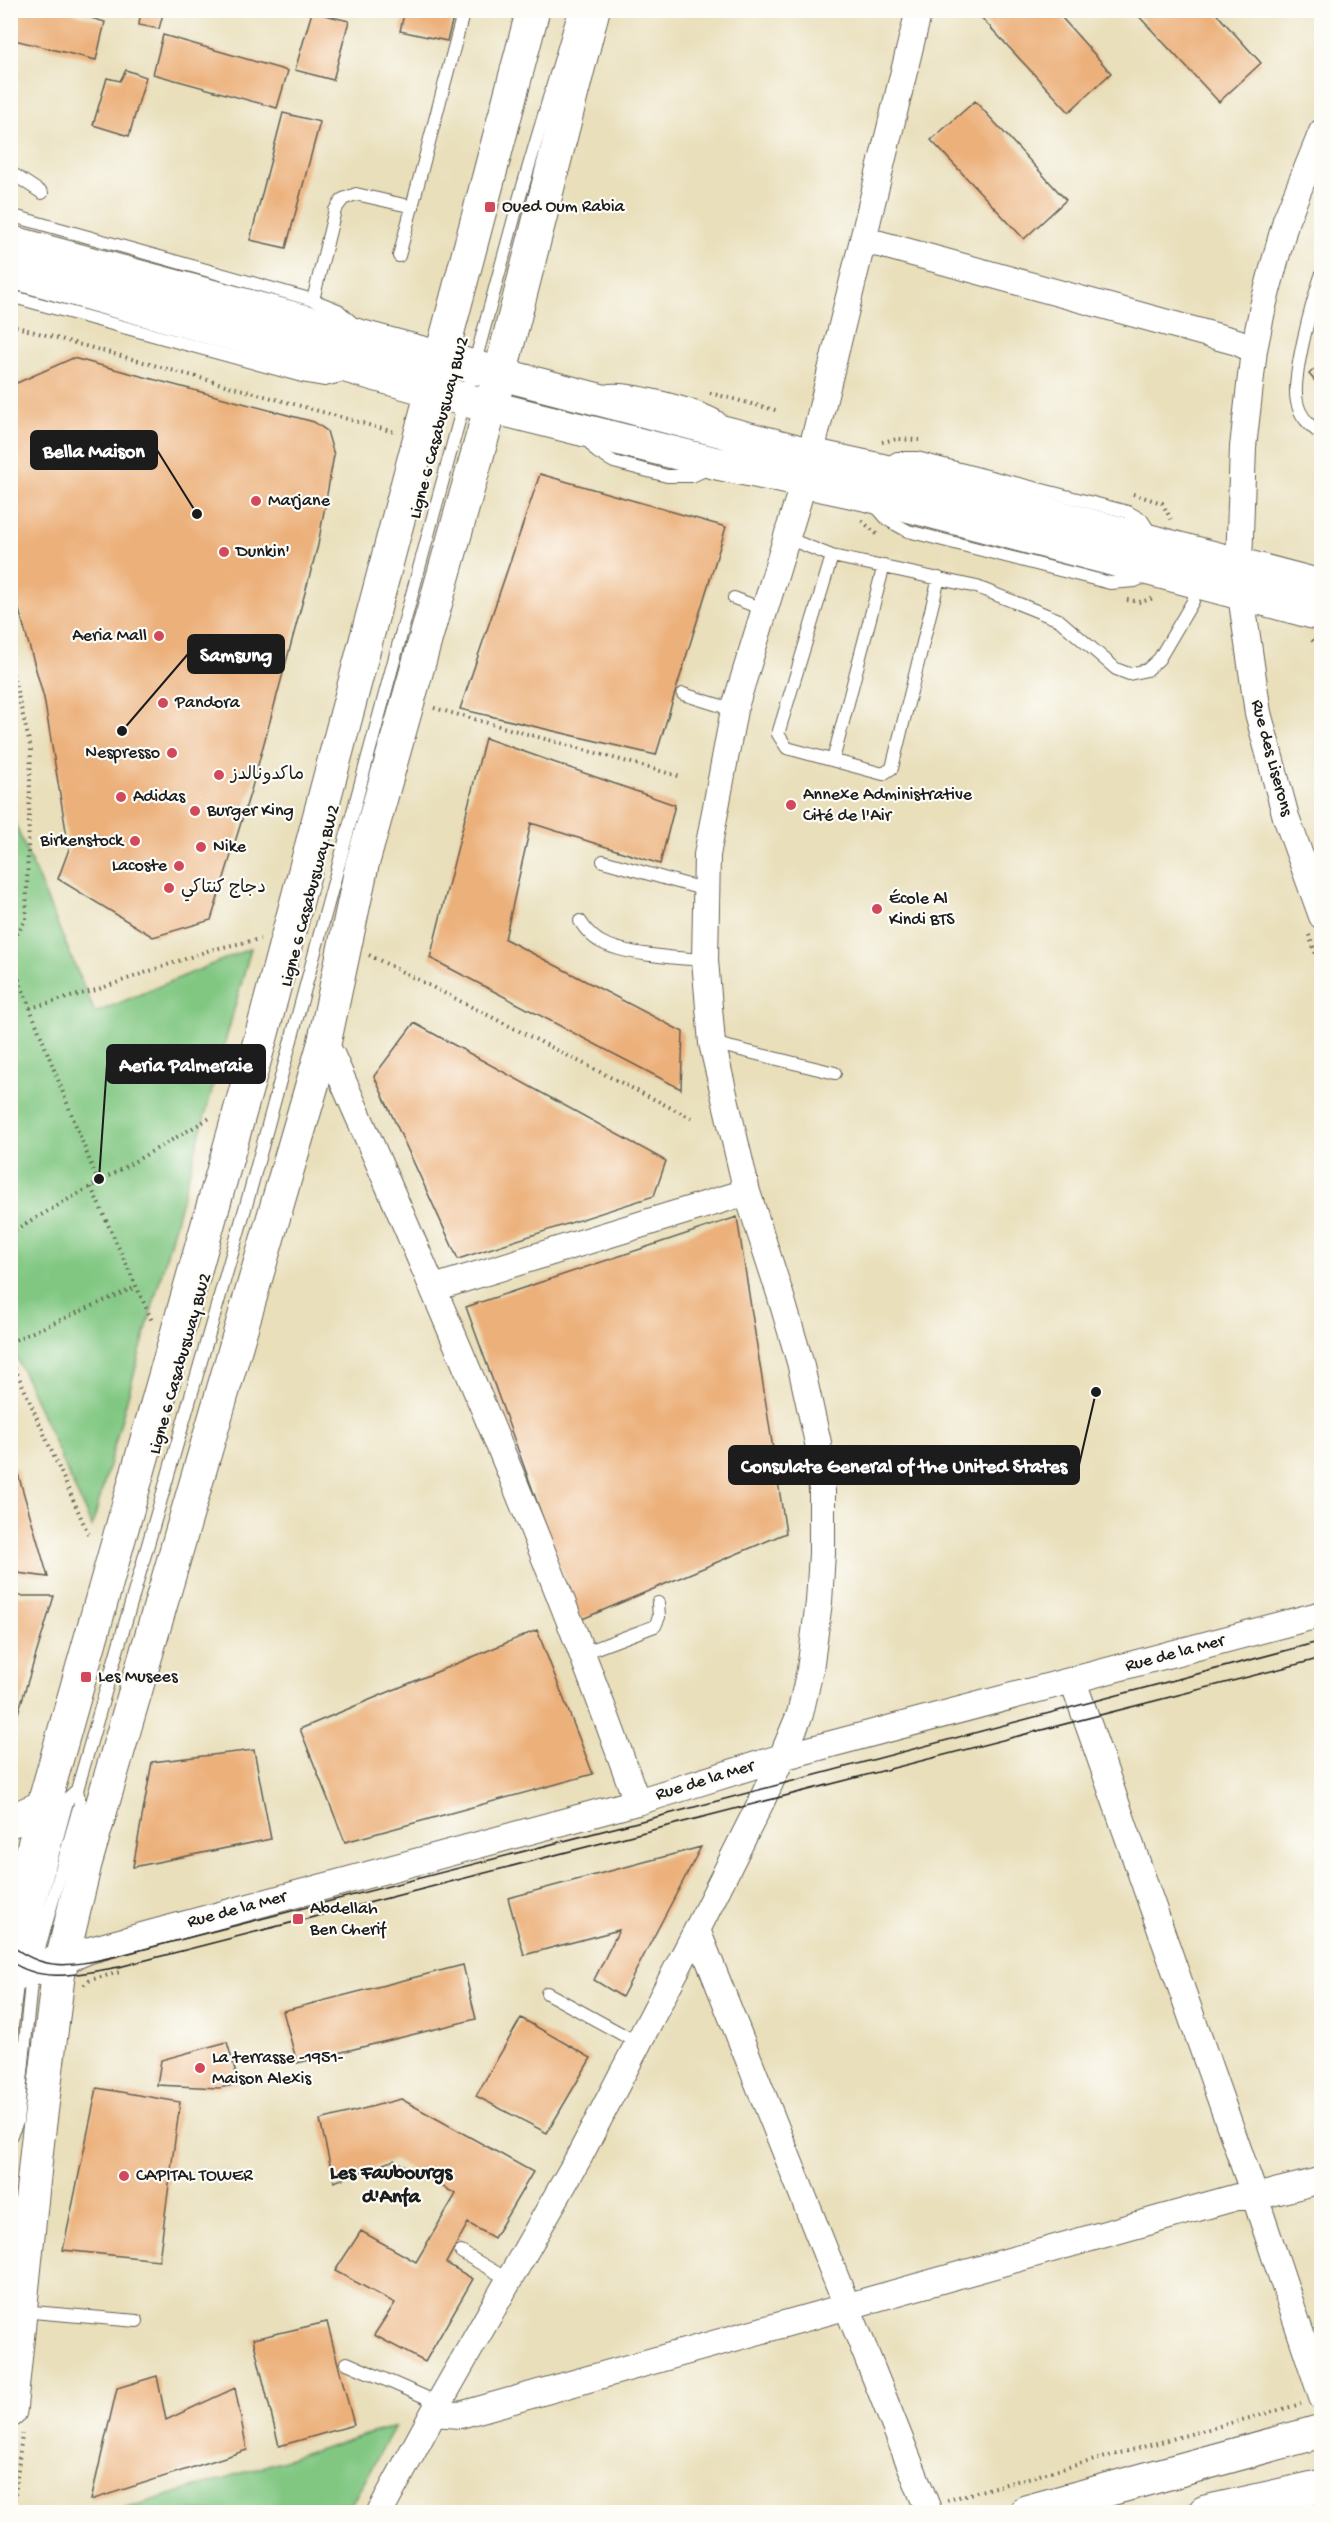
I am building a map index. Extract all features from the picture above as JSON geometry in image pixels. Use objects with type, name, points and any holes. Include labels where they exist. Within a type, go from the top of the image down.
[{"type":"main road","points":[[10,2410],[37,2147],[36,1942],[44,1807],[244,1099],[533,10]]},
{"type":"main road","points":[[36,1942],[91,1841],[324,1044],[362,865],[478,403],[593,10]]},
{"type":"main road","points":[[10,242],[361,354],[432,390],[478,403]]},
{"type":"main road","points":[[10,271],[361,354],[440,359],[487,371]]},
{"type":"main road","points":[[10,1821],[44,1807]]},
{"type":"main road","points":[[1026,2512],[1322,2431]]},
{"type":"main road","points":[[1205,2512],[1322,2486]]},
{"type":"street","points":[[380,2512],[436,2408],[579,2157],[697,1930],[782,1757],[800,1714],[810,1670],[819,1602],[822,1491],[818,1443],[800,1362],[747,1192],[712,1043],[705,960],[707,855],[734,710],[807,468],[919,10]]},
{"type":"street","name":"Rue des Liserons","points":[[1317,124],[1273,263],[1254,350],[1243,447],[1240,580],[1257,713],[1286,817],[1322,916]]},
{"type":"street","points":[[863,242],[880,244],[1227,340],[1254,350]]},
{"type":"street","points":[[487,371],[734,434],[807,468]]},
{"type":"street","points":[[478,403],[715,463],[872,470],[1162,546],[1317,614]]},
{"type":"street","points":[[1162,546],[1197,583],[1240,580]]},
{"type":"street","points":[[324,1044],[332,1056],[434,1288],[583,1653],[637,1802]]},
{"type":"street","points":[[434,1288],[747,1192]]},
{"type":"street","name":"Rue de la Mer","points":[[36,1942],[637,1802],[782,1757],[1322,1614]]},
{"type":"street","points":[[1073,1681],[1255,2197],[1322,2397]]},
{"type":"street","points":[[697,1930],[929,2512]]},
{"type":"street","points":[[436,2408],[460,2415],[1237,2197],[1255,2197],[1322,2180]]},
{"type":"lane","points":[[399,256],[464,10]]},
{"type":"lane","name":"Ligne 6 Casabusway BW2","points":[[487,371],[520,196],[575,10]]},
{"type":"lane","points":[[10,172],[42,193]]},
{"type":"lane","points":[[313,300],[335,210],[343,199],[356,194],[413,207]]},
{"type":"lane","points":[[10,215],[313,300],[339,310],[349,318],[361,354],[336,378],[313,379],[10,296]]},
{"type":"lane","points":[[1322,273],[1304,339],[1296,394],[1299,410],[1307,423],[1322,435]]},
{"type":"lane","name":"Ligne 6 Casabusway BW2","points":[[10,2043],[36,1942],[80,1804],[77,1790],[478,403]]},
{"type":"lane","points":[[872,470],[897,458],[910,457],[1117,509],[1139,517],[1162,546]]},
{"type":"lane","points":[[787,538],[832,556],[884,565],[977,587],[1059,620],[1116,669],[1129,674],[1147,670],[1159,659],[1193,601],[1197,583]]},
{"type":"lane","points":[[832,556],[778,734],[787,748],[883,774],[892,768],[939,578]]},
{"type":"lane","points":[[833,760],[884,565]]},
{"type":"lane","points":[[734,598],[765,610]]},
{"type":"lane","points":[[683,694],[734,710]]},
{"type":"lane","points":[[603,861],[706,890]]},
{"type":"lane","points":[[579,921],[597,940],[613,947],[670,957],[705,960]]},
{"type":"lane","points":[[712,1043],[835,1073]]},
{"type":"lane","points":[[583,1653],[655,1626],[659,1617],[658,1603]]},
{"type":"lane","name":"Ligne 6 Casabusway BW2","points":[[10,2137],[17,2122],[36,1942]]},
{"type":"lane","points":[[547,1993],[638,2043]]},
{"type":"lane","points":[[461,2252],[509,2280]]},
{"type":"lane","points":[[20,2311],[137,2321]]},
{"type":"lane","points":[[347,2363],[436,2408]]},
{"type":"path","points":[[1317,124],[1322,97]]},
{"type":"path","points":[[10,325],[397,433]]},
{"type":"path","points":[[872,470],[897,439],[913,438],[924,441]]},
{"type":"path","points":[[1122,491],[1162,503],[1162,546]]},
{"type":"path","points":[[1317,614],[1322,650]]},
{"type":"path","points":[[10,662],[32,749],[26,920],[10,946]]},
{"type":"path","points":[[424,705],[682,777]]},
{"type":"path","points":[[30,1008],[96,990],[210,950],[267,937]]},
{"type":"path","points":[[368,955],[693,1119]]},
{"type":"path","points":[[10,957],[98,1182]]},
{"type":"path","points":[[10,1233],[244,1099]]},
{"type":"path","points":[[91,1187],[153,1324]]},
{"type":"path","points":[[10,1342],[136,1287]]},
{"type":"path","points":[[10,1357],[93,1544]]},
{"type":"green space","points":[[10,812],[95,1013],[251,948],[92,1527],[11,1345]]},
{"type":"green space","points":[[395,2426],[347,2512],[114,2512]]},
{"type":"building","points":[[10,10],[63,10],[105,22],[96,60],[10,39]]},
{"type":"building","points":[[127,10],[164,10],[159,29],[139,25],[140,16],[125,17]]},
{"type":"building","points":[[405,10],[455,10],[447,41],[400,31]]},
{"type":"building","points":[[979,10],[1055,10],[1111,73],[1069,112],[977,13]]},
{"type":"building","points":[[1133,10],[1213,10],[1261,63],[1219,102]]},
{"type":"building","points":[[312,12],[349,21],[333,80],[295,70]]},
{"type":"building","points":[[163,35],[288,71],[277,108],[153,74]]},
{"type":"building","points":[[126,70],[146,77],[129,136],[93,125],[107,78],[120,81]]},
{"type":"building","points":[[975,101],[1066,200],[1024,239],[931,140]]},
{"type":"building","points":[[283,113],[320,122],[286,248],[250,240]]},
{"type":"building","name":"Aeria Mall","points":[[73,358],[314,422],[327,431],[334,455],[318,545],[252,787],[211,920],[153,937],[58,879],[69,849],[44,698],[10,578],[10,386]]},
{"type":"building","points":[[1322,362],[1322,389],[1309,374]]},
{"type":"building","points":[[540,474],[726,527],[656,755],[460,709]]},
{"type":"building","points":[[485,738],[675,805],[660,864],[531,823],[505,939],[683,1032],[681,1089],[430,958]]},
{"type":"building","points":[[414,1023],[666,1161],[654,1196],[458,1259],[374,1076]]},
{"type":"building","points":[[737,1217],[786,1533],[580,1620],[466,1307]]},
{"type":"building","points":[[16,1467],[48,1577],[10,1572],[10,1470]]},
{"type":"building","points":[[10,1596],[54,1596],[11,1736],[10,1736]]},
{"type":"building","points":[[537,1630],[593,1774],[345,1842],[300,1729]]},
{"type":"building","points":[[254,1750],[271,1839],[133,1867],[152,1762]]},
{"type":"building","points":[[701,1847],[622,1997],[594,1980],[619,1930],[524,1955],[508,1898]]},
{"type":"building","points":[[463,1965],[476,2019],[297,2063],[283,2011]]},
{"type":"building","points":[[521,2018],[591,2058],[547,2133],[476,2096]]},
{"type":"building","points":[[227,2042],[239,2084],[219,2088],[157,2085],[161,2060]]},
{"type":"building","name":"CAPITAL TOWER","points":[[97,2088],[180,2102],[159,2260],[63,2250]]},
{"type":"building","points":[[401,2099],[533,2172],[494,2238],[468,2223],[446,2263],[473,2279],[425,2362],[374,2335],[395,2303],[335,2271],[361,2231],[416,2262],[456,2194],[394,2160],[334,2182],[320,2120]]},
{"type":"building","points":[[327,2322],[354,2425],[279,2446],[253,2339]]},
{"type":"building","points":[[157,2376],[166,2420],[235,2388],[247,2450],[91,2500],[117,2388]]},
{"type":"tram line","points":[[10,1944],[36,1960],[61,1965],[117,1956],[653,1818],[1322,1641]]},
{"type":"tram line","points":[[10,1961],[36,1973],[50,1975],[77,1974],[119,1967],[1322,1658]]},
{"type":"place","name":"Oued Oum Rabia","points":[[490,207]]},
{"type":"place","name":"Marjane","points":[[256,501]]},
{"type":"place","name":"Bella Maison","points":[[197,514]]},
{"type":"place","name":"Dunkin'","points":[[224,552]]},
{"type":"place","name":"Aeria Mall","points":[[159,636]]},
{"type":"place","name":"Pandora","points":[[163,703]]},
{"type":"place","name":"Samsung","points":[[122,731]]},
{"type":"place","name":"Nespresso","points":[[172,753]]},
{"type":"place","name":"ماكدونالدز","points":[[219,775]]},
{"type":"place","name":"Adidas","points":[[121,797]]},
{"type":"place","name":"Annexe Administrative Cité de l'Air","points":[[791,805]]},
{"type":"place","name":"Burger King","points":[[195,811]]},
{"type":"place","name":"Birkenstock","points":[[135,841]]},
{"type":"place","name":"Nike","points":[[201,847]]},
{"type":"place","name":"Lacoste","points":[[179,866]]},
{"type":"place","name":"دجاج كنتاكي","points":[[169,888]]},
{"type":"place","name":"École Al Kindi BTS","points":[[877,909]]},
{"type":"place","name":"Aeria Palmeraie","points":[[99,1179]]},
{"type":"place","name":"Consulate General of the United States","points":[[1096,1392]]},
{"type":"place","name":"Les Musees","points":[[86,1677]]},
{"type":"place","name":"Abdellah Ben Cherif","points":[[298,1919]]},
{"type":"place","name":"La terrasse -1951- Maison Alexis","points":[[200,2068]]},
{"type":"place","name":"CAPITAL TOWER","points":[[124,2176]]},
{"type":"district","name":"Les Faubourgs d'Anfa","points":[[391,2186]]}]
